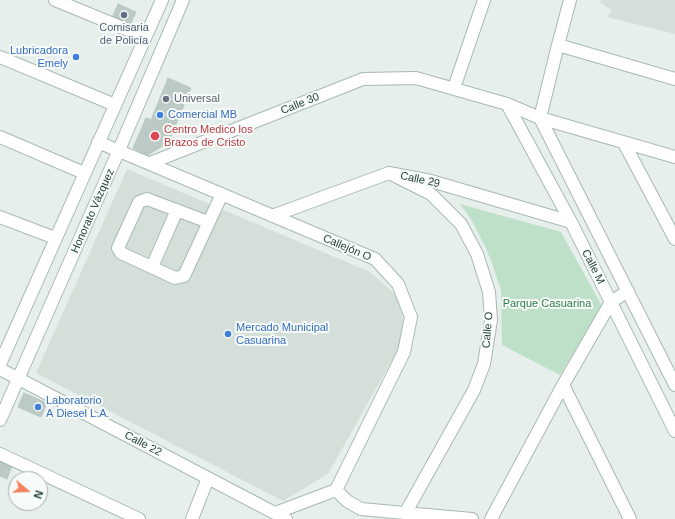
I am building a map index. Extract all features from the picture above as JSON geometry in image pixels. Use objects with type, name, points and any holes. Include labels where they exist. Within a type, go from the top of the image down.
[{"type":"street","points":[[55,0],[145,37]]},
{"type":"street","points":[[0,364],[162,0]]},
{"type":"street","name":"Honorato Vázquez","points":[[0,420],[119,150],[183,0]]},
{"type":"street","points":[[454,88],[484,0]]},
{"type":"street","points":[[540,118],[570,0]]},
{"type":"street","points":[[558,44],[675,79]]},
{"type":"street","points":[[0,57],[115,105]]},
{"type":"street","name":"Calle 30","points":[[150,163],[363,79],[416,78],[506,104],[540,118],[675,157]]},
{"type":"street","name":"Calle M","points":[[506,104],[571,222],[675,432]]},
{"type":"street","name":"Calle M","points":[[540,118],[675,384]]},
{"type":"street","points":[[0,137],[84,173]]},
{"type":"street","name":"Callejón O","points":[[98,142],[375,259],[398,284],[411,317],[404,352],[336,490]]},
{"type":"street","points":[[624,143],[675,239]]},
{"type":"street","name":"Calle 29","points":[[272,216],[389,173],[431,181],[571,222]]},
{"type":"street","name":"Calle O","points":[[389,173],[431,194],[461,224],[477,254],[489,292],[491,320],[484,364],[474,390],[406,512]]},
{"type":"street","points":[[208,222],[148,199],[140,202],[118,248],[120,253],[175,278],[184,276],[222,194]]},
{"type":"street","points":[[152,267],[177,210]]},
{"type":"street","points":[[0,217],[55,238]]},
{"type":"street","points":[[491,519],[563,385],[611,302],[628,291]]},
{"type":"street","name":"Calle 22","points":[[0,369],[280,516]]},
{"type":"street","points":[[563,385],[630,519]]},
{"type":"street","points":[[0,454],[138,519]]},
{"type":"street","points":[[192,519],[208,478]]},
{"type":"street","points":[[280,516],[336,490],[347,501],[361,509],[472,519]]},
{"type":"shaded area","points":[[601,0],[675,0],[675,34],[607,17],[612,11],[600,2]]},
{"type":"shaded area","name":"Mercado Municipal Casuarina","points":[[127,169],[370,272],[397,296],[404,323],[400,346],[328,474],[283,501],[36,373]]},
{"type":"green space","name":"Parque Casuarina","points":[[460,204],[561,232],[602,306],[560,375],[502,345],[501,290],[484,244],[471,219]]},
{"type":"building","name":"Comisaria de Policía","points":[[118,4],[136,12],[130,25],[112,18]]},
{"type":"building","points":[[168,78],[191,88],[174,129],[151,120]]},
{"type":"building","name":"Centro Medico los Brazos de Cristo","points":[[146,118],[174,129],[169,142],[148,155],[133,148]]},
{"type":"building","points":[[24,393],[47,403],[41,417],[18,407]]},
{"type":"building","points":[[0,461],[12,466],[10,471],[8,471],[7,479],[0,476]]},
{"type":"place","name":"Comisaria de Policía","points":[[124,15]]},
{"type":"place","name":"Lubricadora Emely","points":[[76,57]]},
{"type":"place","name":"Universal","points":[[166,99]]},
{"type":"place","name":"Comercial MB","points":[[160,115]]},
{"type":"place","name":"Centro Medico los Brazos de Cristo","points":[[155,136]]},
{"type":"place","name":"Mercado Municipal Casuarina","points":[[228,334]]},
{"type":"place","name":"Laboratorio A Diesel L.A.","points":[[38,407]]}]
